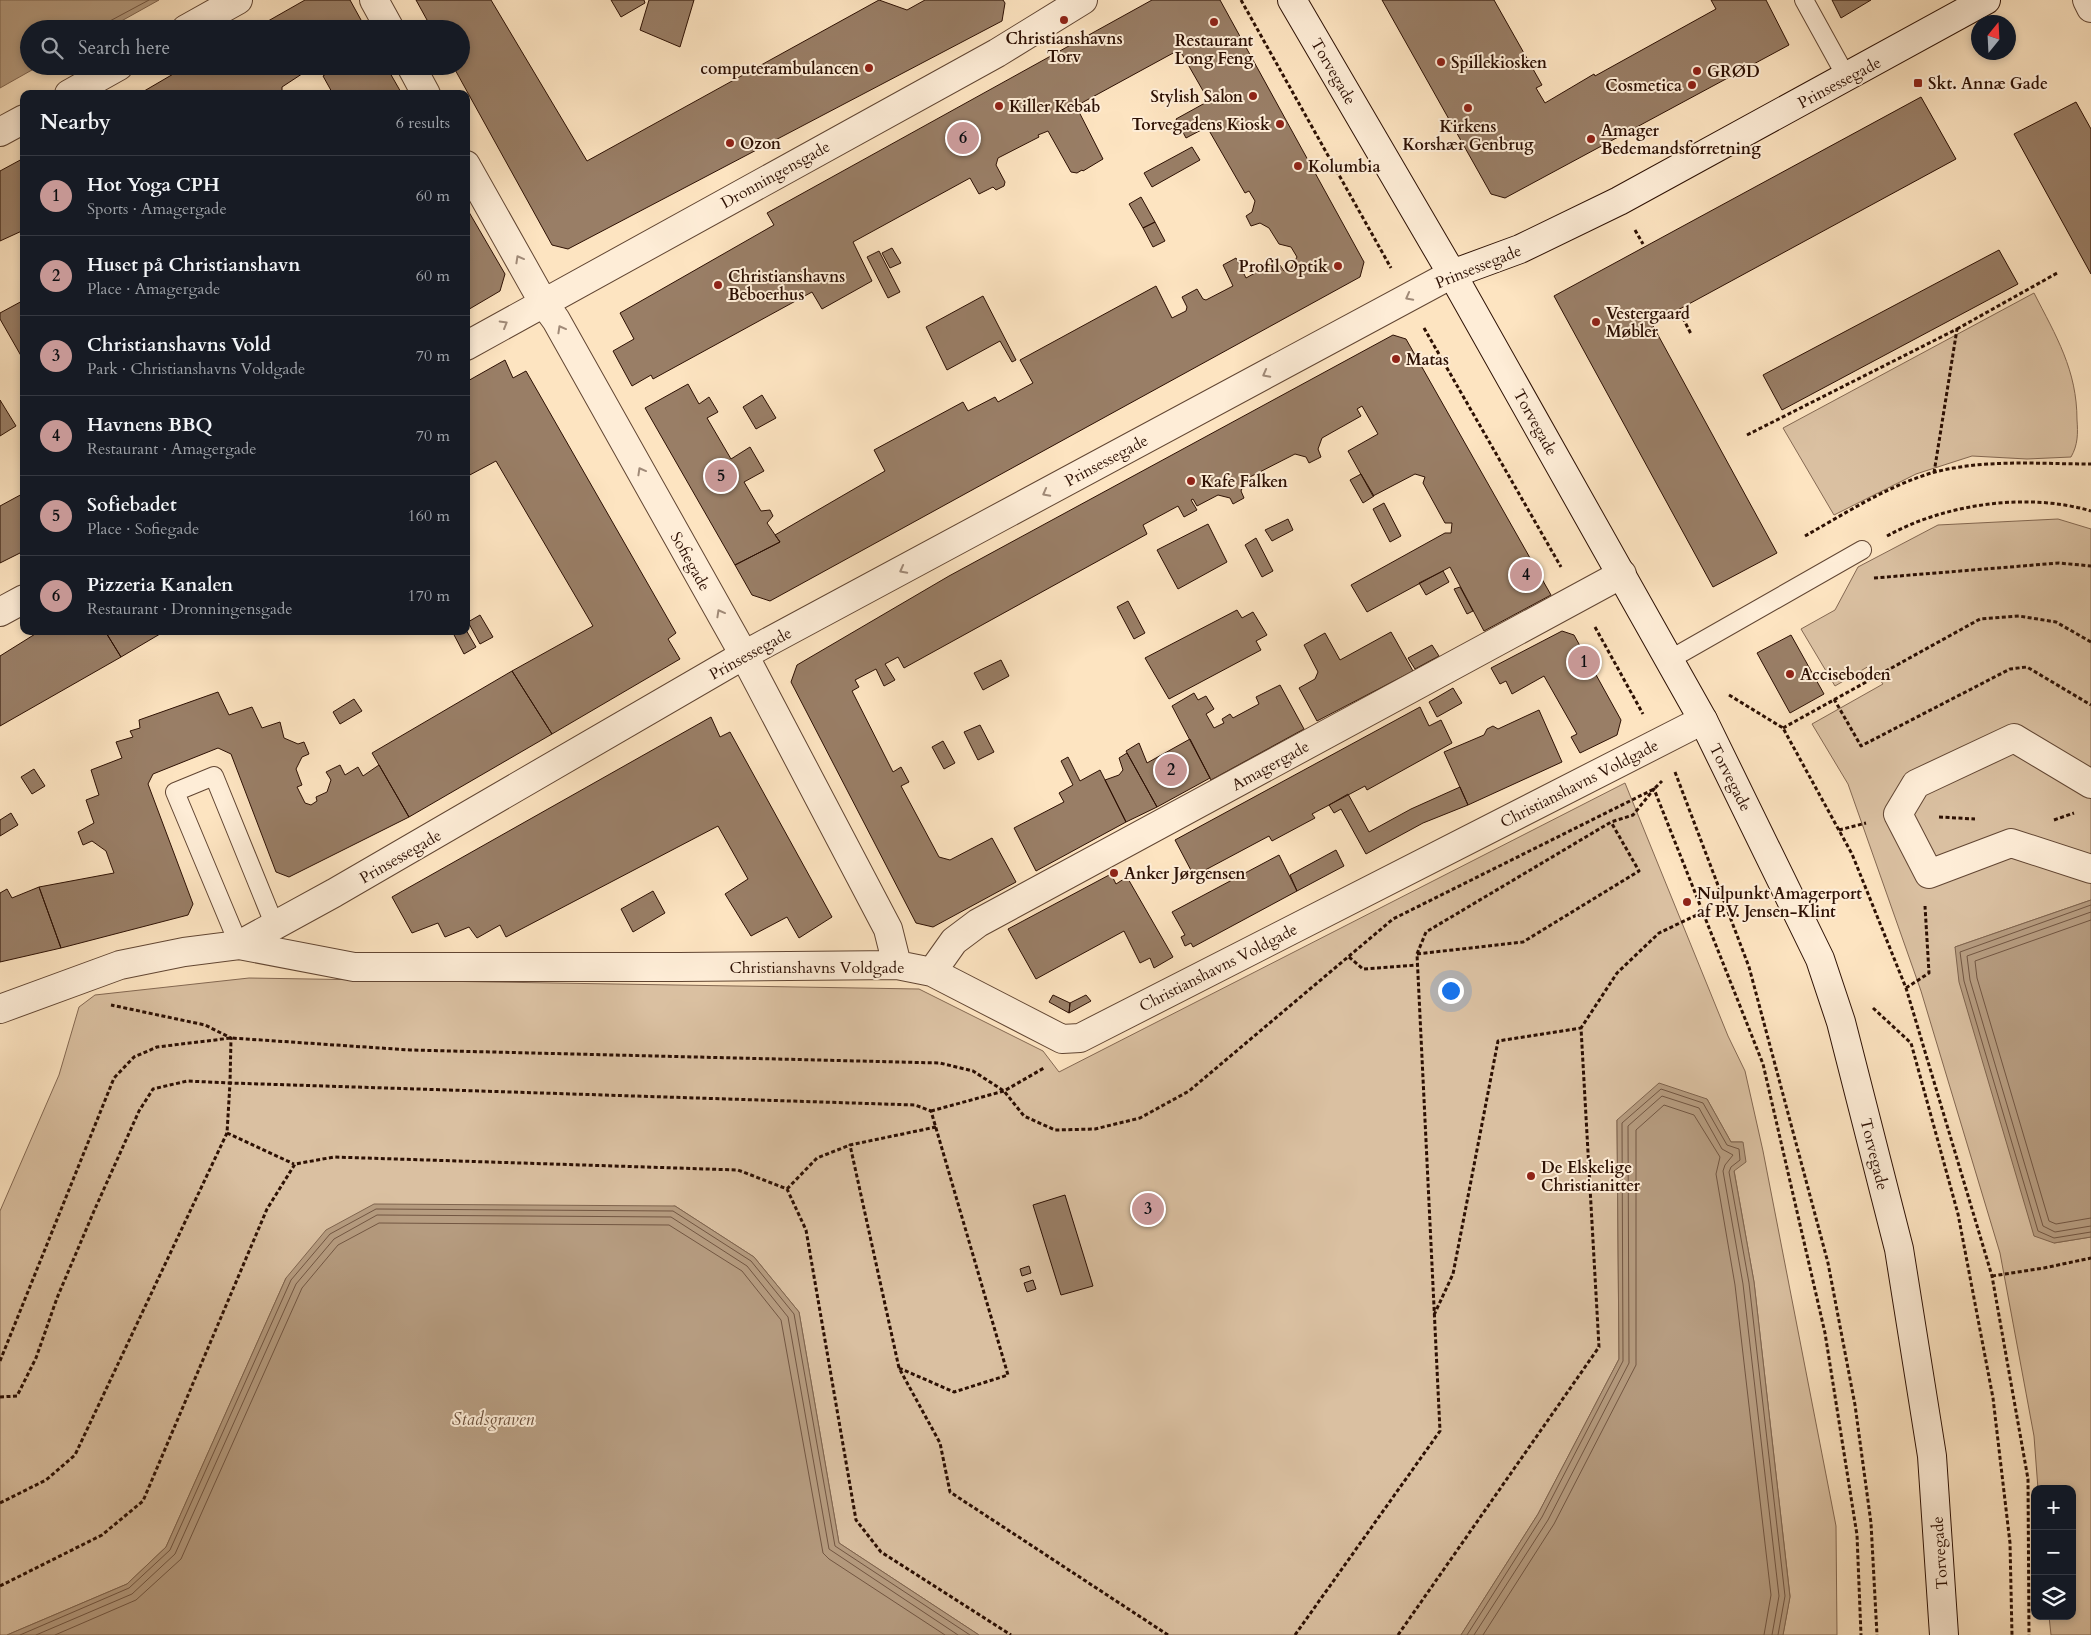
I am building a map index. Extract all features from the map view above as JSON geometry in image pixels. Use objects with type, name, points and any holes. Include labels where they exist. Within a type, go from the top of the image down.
[{"type":"street","points":[[202,20],[238,0]]},
{"type":"street","points":[[374,0],[385,20]]},
{"type":"street","name":"Dronningensgade","points":[[470,344],[997,52],[1083,0]]},
{"type":"street","name":"Torvegade","points":[[1292,0],[1452,274],[1703,720],[1820,959],[1841,1022],[1899,1249],[1932,1456],[1944,1635]]},
{"type":"street","name":"Prinsessegade","points":[[239,945],[744,656],[1452,274],[1520,249],[1619,201],[1847,78],[1986,0]]},
{"type":"street","points":[[2087,0],[2091,8]]},
{"type":"street","points":[[76,90],[102,75]]},
{"type":"street","points":[[416,75],[424,90]]},
{"type":"street","points":[[0,132],[20,121]]},
{"type":"street","name":"Sofiegade","points":[[470,172],[543,302],[556,320],[744,656],[888,929],[897,965]]},
{"type":"street","name":"Amagergade","points":[[932,972],[954,941],[978,923],[1622,574]]},
{"type":"street","points":[[0,612],[20,601]]},
{"type":"street","name":"Christianshavns Voldgade","points":[[0,1009],[120,965],[184,952],[239,945],[354,967],[897,965],[932,972],[1062,1039],[1080,1038],[1703,720]]},
{"type":"street","points":[[2091,784],[2014,738],[1916,784],[1898,814],[1929,874],[2011,843],[2091,869]]},
{"type":"lane","points":[[1804,0],[1847,78]]},
{"type":"lane","points":[[1669,660],[1862,550]]},
{"type":"lane","points":[[239,945],[175,792],[214,776],[275,926]]},
{"type":"path","points":[[1747,435],[1956,330],[2059,272]]},
{"type":"path","points":[[1680,312],[1691,334]]},
{"type":"path","points":[[1934,473],[1956,330]]},
{"type":"path","points":[[1805,536],[1875,497],[1934,473],[1987,464],[2091,464]]},
{"type":"path","points":[[1862,550],[1912,522],[1957,510],[2013,502],[2091,511]]},
{"type":"path","points":[[1830,569],[1861,579],[2059,563],[2091,566]]},
{"type":"path","points":[[1783,728],[1980,619],[2019,616],[2056,622],[2091,642]]},
{"type":"path","points":[[1834,699],[1862,746],[2010,668],[2027,667],[2091,705]]},
{"type":"path","points":[[1726,694],[1783,728],[1852,854],[1906,988],[1992,1276],[2028,1479],[2029,1635]]},
{"type":"path","points":[[1296,1635],[1440,1431],[1417,954],[1426,932],[1611,822],[1633,815],[1674,768]]},
{"type":"path","points":[[1654,789],[1763,1064],[1825,1333],[1857,1535],[1861,1635]]},
{"type":"path","points":[[0,1361],[114,1078],[134,1057],[157,1047],[231,1038],[410,1050],[940,1063],[973,1071],[1004,1092],[1024,1116],[1055,1130],[1095,1129],[1140,1118],[1189,1091],[1394,919],[1654,789]]},
{"type":"path","points":[[1417,954],[1523,942],[1639,871],[1611,822]]},
{"type":"path","points":[[1398,1635],[1599,1347],[1581,1028],[1617,973],[1659,933],[1704,912]]},
{"type":"path","points":[[1349,957],[1363,969],[1418,965]]},
{"type":"path","points":[[1869,1004],[1911,1043],[1958,1214],[1993,1398],[2010,1543],[2012,1635]]},
{"type":"path","points":[[109,1005],[205,1025],[231,1038]]},
{"type":"path","points":[[1434,1316],[1453,1274],[1498,1041],[1581,1028]]},
{"type":"path","points":[[0,1503],[46,1480],[75,1455],[227,1133],[231,1038]]},
{"type":"path","points":[[0,1397],[17,1396],[32,1366],[57,1298],[94,1211],[139,1111],[153,1089],[187,1081],[915,1105],[931,1112],[1004,1092],[1053,1062],[1062,1039]]},
{"type":"path","points":[[899,1368],[954,1392],[1008,1375],[931,1112]]},
{"type":"path","points":[[787,1189],[817,1158],[850,1145],[936,1127]]},
{"type":"path","points":[[227,1133],[295,1164],[334,1157],[738,1170],[787,1189],[806,1230],[856,1520],[881,1552],[1012,1635]]},
{"type":"path","points":[[850,1145],[899,1368],[940,1443],[950,1492],[1168,1635]]},
{"type":"path","points":[[0,1586],[102,1535],[143,1501],[267,1209],[295,1164]]},
{"type":"path","points":[[1992,1276],[2091,1258]]},
{"type":"shaded area","points":[[2034,293],[2064,354],[2073,385],[2076,402],[2077,434],[2075,448],[2071,457],[2027,459],[1972,456],[1916,474],[1834,515],[1783,428]]},
{"type":"shaded area","points":[[2058,519],[2091,529],[2091,900],[1955,947],[2054,1243],[2091,1237],[2091,1635],[2051,1635],[2049,1620],[2076,1620],[2076,1485],[2038,1485],[2034,1436],[2000,1253],[1921,991],[1848,784],[1812,724],[1883,684],[1869,666],[1835,686],[1801,629],[1835,610],[1858,567],[1938,525]]},
{"type":"shaded area","points":[[1625,783],[1728,1036],[1745,1071],[1763,1151],[1836,1526],[1837,1635],[1783,1635],[1790,1596],[1754,1282],[1734,1170],[1742,1142],[1731,1142],[1707,1099],[1617,1120],[1619,1359],[1538,1514],[1461,1635],[979,1635],[839,1543],[799,1312],[754,1257],[675,1206],[286,1278],[166,1547],[127,1584],[7,1635],[0,1635],[0,1211],[59,1075],[79,1007],[95,995],[249,978],[919,989],[1043,1051],[1059,1072]]},
{"type":"water","points":[[0,0],[159,0],[123,20],[20,20],[20,75],[23,75],[0,88]]},
{"type":"water","points":[[2091,900],[2091,1237],[2054,1243],[2034,1236],[1959,982],[1955,947]]},
{"type":"water","points":[[1659,1083],[1707,1099],[1731,1142],[1743,1142],[1746,1162],[1734,1171],[1754,1282],[1790,1597],[1783,1635],[1461,1635],[1538,1514],[1619,1359],[1617,1120]]},
{"type":"water","name":"Stadsgraven","points":[[374,1204],[675,1206],[754,1257],[799,1312],[839,1543],[979,1635],[7,1635],[127,1584],[166,1547],[286,1278],[326,1230]]},
{"type":"building","points":[[305,0],[350,0],[361,20],[270,20]]},
{"type":"building","points":[[416,0],[491,0],[587,161],[879,0],[907,10],[925,0],[1003,0],[1005,3],[1002,21],[568,249],[552,245],[470,97],[470,90],[466,90],[458,75],[470,75],[470,20],[427,20]]},
{"type":"building","points":[[611,0],[644,0],[645,3],[621,17]]},
{"type":"building","points":[[649,0],[694,0],[680,47],[640,30]]},
{"type":"building","points":[[1152,0],[1220,0],[1364,262],[1360,277],[770,601],[752,595],[735,565],[780,542],[775,535],[885,471],[874,450],[963,402],[968,411],[995,397],[998,402],[1033,383],[1020,360],[1156,286],[1172,318],[1186,311],[1187,307],[1182,297],[1197,289],[1203,299],[1206,300],[1233,286],[1223,265],[1236,258],[1246,278],[1277,261],[1284,271],[1291,268],[1297,257],[1291,247],[1279,244],[1269,228],[1260,223],[1251,226],[1246,216],[1252,212],[1255,201],[1249,191],[1245,193],[1207,127],[1186,138],[1176,119],[1205,103],[1206,96],[1182,54],[1175,52],[1076,106],[1103,159],[1083,171],[1071,172],[1048,131],[1038,135],[1039,137],[998,158],[996,165],[1005,182],[1004,186],[996,190],[993,187],[979,194],[970,178],[853,242],[872,281],[822,309],[812,292],[653,379],[651,375],[632,386],[613,351],[634,339],[620,313],[774,225],[767,213]]},
{"type":"building","points":[[1382,0],[1494,0],[1542,85],[1536,88],[1545,103],[1594,74],[1595,76],[1716,9],[1711,0],[1766,0],[1789,45],[1505,198],[1491,194]]},
{"type":"building","points":[[1832,0],[1871,0],[1841,18]]},
{"type":"building","points":[[172,75],[300,75],[282,87],[282,90],[146,90]]},
{"type":"building","points":[[391,75],[400,90],[331,90],[323,76]]},
{"type":"building","points":[[1921,97],[1956,159],[1652,324],[1777,553],[1713,587],[1554,296]]},
{"type":"building","points":[[2076,102],[2091,129],[2091,274],[2014,134]]},
{"type":"building","points":[[1192,147],[1200,160],[1152,187],[1144,173]]},
{"type":"building","points":[[20,160],[20,232],[0,241],[0,171]]},
{"type":"building","points":[[1141,197],[1155,222],[1143,228],[1129,204]]},
{"type":"building","points":[[470,214],[505,274],[500,291],[470,309]]},
{"type":"building","points":[[1155,222],[1165,241],[1153,247],[1143,228]]},
{"type":"building","points":[[892,248],[901,263],[890,268],[882,253]]},
{"type":"building","points":[[1999,250],[2018,284],[1782,410],[1763,375]]},
{"type":"building","points":[[879,251],[900,292],[888,298],[867,257]]},
{"type":"building","points":[[983,296],[1016,360],[1012,362],[1000,341],[947,370],[926,327]]},
{"type":"building","points":[[20,302],[20,354],[0,319],[0,313]]},
{"type":"building","points":[[1393,335],[1406,339],[1551,595],[1484,631],[1450,567],[1367,612],[1351,585],[1445,533],[1451,533],[1452,523],[1445,523],[1423,483],[1425,477],[1415,474],[1373,496],[1348,451],[1378,434],[1362,406],[1357,409],[1361,416],[1322,438],[1318,449],[1321,457],[1309,463],[1306,457],[1295,454],[1246,479],[1241,491],[1244,498],[1233,504],[1230,498],[1218,495],[1197,506],[1193,499],[1191,500],[1197,510],[1184,517],[1178,506],[1143,525],[1147,534],[904,668],[898,657],[885,664],[895,680],[884,686],[876,669],[855,680],[859,687],[852,691],[893,772],[901,767],[909,782],[901,786],[939,857],[950,860],[992,838],[1016,882],[933,927],[916,923],[791,682],[797,665],[949,576]]},
{"type":"building","points":[[505,360],[513,378],[526,371],[676,633],[668,639],[680,659],[552,734],[512,671],[593,626],[496,461],[470,475],[470,380]]},
{"type":"building","points":[[688,384],[699,404],[709,397],[718,412],[707,418],[731,459],[750,447],[764,471],[744,482],[761,511],[770,510],[773,516],[767,523],[780,542],[735,565],[645,408]]},
{"type":"building","points":[[762,395],[776,418],[756,429],[743,407]]},
{"type":"building","points":[[0,400],[16,426],[0,436]]},
{"type":"building","points":[[1361,474],[1374,496],[1363,503],[1350,480]]},
{"type":"building","points":[[20,495],[20,553],[0,563],[0,506]]},
{"type":"building","points":[[1384,503],[1401,536],[1390,542],[1373,509]]},
{"type":"building","points":[[1288,519],[1293,530],[1272,541],[1265,530]]},
{"type":"building","points":[[1208,524],[1227,562],[1178,589],[1157,550]]},
{"type":"building","points":[[1256,538],[1273,571],[1262,577],[1245,545]]},
{"type":"building","points":[[1443,571],[1449,582],[1426,595],[1419,583]]},
{"type":"building","points":[[1460,587],[1473,611],[1467,614],[1454,589]]},
{"type":"building","points":[[1128,601],[1145,633],[1134,639],[1117,607]]},
{"type":"building","points":[[1237,610],[1242,618],[1253,612],[1267,635],[1256,641],[1261,650],[1169,699],[1145,658]]},
{"type":"building","points":[[480,615],[493,637],[480,644],[470,626],[470,621]]},
{"type":"building","points":[[1562,631],[1574,635],[1621,720],[1617,735],[1580,753],[1571,737],[1577,734],[1544,676],[1512,694],[1506,681],[1500,684],[1491,668]]},
{"type":"building","points":[[1391,632],[1413,671],[1317,721],[1299,688],[1315,679],[1318,672],[1304,645],[1325,633],[1340,660]]},
{"type":"building","points":[[34,635],[107,635],[121,657],[0,726],[0,656]]},
{"type":"building","points":[[107,635],[158,635],[121,657]]},
{"type":"building","points":[[454,635],[469,635],[476,647],[464,654]]},
{"type":"building","name":"Acciseboden","points":[[1791,635],[1824,694],[1790,713],[1757,653]]},
{"type":"building","points":[[1432,645],[1439,656],[1415,669],[1408,658]]},
{"type":"building","points":[[1001,660],[1009,676],[983,690],[974,673]]},
{"type":"building","points":[[512,671],[552,734],[409,817],[372,753]]},
{"type":"building","points":[[1280,685],[1304,729],[1211,780],[1172,706],[1194,693],[1198,700],[1206,696],[1214,709],[1206,714],[1214,728],[1224,723],[1222,719],[1230,714],[1233,718],[1259,704],[1256,697]]},
{"type":"building","points":[[1453,688],[1462,703],[1437,717],[1429,702]]},
{"type":"building","points":[[218,692],[229,715],[252,707],[262,728],[280,722],[284,738],[298,744],[304,742],[309,754],[302,757],[296,769],[302,785],[297,787],[305,803],[311,805],[317,801],[316,797],[327,792],[331,780],[326,772],[340,765],[345,775],[358,767],[363,776],[379,765],[409,817],[289,877],[276,872],[231,754],[218,748],[153,774],[148,784],[193,904],[188,915],[61,948],[39,887],[114,873],[106,851],[92,841],[83,845],[78,832],[94,823],[86,800],[99,795],[91,770],[122,758],[116,742],[133,737],[130,731],[140,728],[139,720]]},
{"type":"building","points":[[354,699],[362,711],[340,724],[333,712]]},
{"type":"building","points":[[1420,707],[1429,726],[1441,720],[1452,743],[1367,790],[1365,786],[1312,814],[1315,818],[1272,841],[1269,836],[1194,876],[1175,840]]},
{"type":"building","points":[[1539,710],[1562,762],[1468,805],[1444,752],[1484,735],[1487,729],[1493,726],[1498,729]]},
{"type":"building","points":[[711,717],[720,737],[730,732],[832,917],[799,938],[787,917],[751,936],[725,894],[748,879],[718,826],[506,937],[500,925],[477,938],[469,927],[445,937],[438,923],[412,933],[392,897]]},
{"type":"building","points":[[980,725],[994,752],[978,760],[964,732]]},
{"type":"building","points":[[1190,739],[1210,778],[1157,807],[1126,751],[1139,743],[1147,763]]},
{"type":"building","points":[[943,741],[955,763],[944,769],[932,747]]},
{"type":"building","points":[[1127,753],[1157,807],[1126,822],[1105,780],[1119,775],[1123,770],[1119,758]]},
{"type":"building","points":[[1068,757],[1080,781],[1100,770],[1126,822],[1036,871],[1014,828],[1064,802],[1059,793],[1073,785],[1061,761]]},
{"type":"building","points":[[34,769],[45,786],[32,794],[21,777]]},
{"type":"building","points":[[1460,787],[1468,805],[1423,823],[1366,854],[1341,809],[1334,813],[1329,805],[1348,794],[1369,832],[1411,809]]},
{"type":"building","points":[[11,813],[18,825],[0,836],[0,820]]},
{"type":"building","points":[[1336,850],[1344,866],[1297,891],[1290,875]]},
{"type":"building","points":[[1279,855],[1297,891],[1193,947],[1191,943],[1185,946],[1181,937],[1185,935],[1172,912]]},
{"type":"building","points":[[1111,874],[1116,884],[1127,877],[1173,957],[1154,968],[1150,958],[1140,963],[1124,931],[1036,979],[1008,929]]},
{"type":"building","points":[[39,887],[61,948],[0,962],[0,893],[7,889],[12,898]]},
{"type":"building","points":[[653,891],[665,913],[633,932],[621,909]]},
{"type":"building","points":[[1053,995],[1070,1003],[1069,1013],[1049,1002]]},
{"type":"building","points":[[1086,995],[1091,1001],[1069,1013],[1070,1003]]},
{"type":"building","points":[[1065,1195],[1093,1286],[1061,1295],[1033,1205]]},
{"type":"building","points":[[1029,1266],[1031,1273],[1022,1276],[1020,1269]]},
{"type":"building","points":[[1033,1280],[1036,1289],[1027,1292],[1024,1283]]},
{"type":"place","name":"Christianshavns Torv","points":[[1064,20]]},
{"type":"place","name":"Restaurant Long Feng","points":[[1214,22]]},
{"type":"place","name":"Spillekiosken","points":[[1441,62]]},
{"type":"place","name":"computerambulancen","points":[[869,68]]},
{"type":"place","name":"GRØD","points":[[1697,71]]},
{"type":"place","name":"Skt. Annæ Gade","points":[[1918,83]]},
{"type":"place","name":"Cosmetica","points":[[1692,85]]},
{"type":"place","name":"Stylish Salon","points":[[1253,96]]},
{"type":"place","name":"Killer Kebab","points":[[999,106]]},
{"type":"place","name":"Kirkens Korshær Genbrug","points":[[1468,108]]},
{"type":"place","name":"Torvegadens Kiosk","points":[[1280,124]]},
{"type":"place","name":"Pizzeria Kanalen","points":[[963,138]]},
{"type":"place","name":"Amager Bedemandsforretning","points":[[1591,139]]},
{"type":"place","name":"Ozon","points":[[730,143]]},
{"type":"place","name":"Kolumbia","points":[[1298,166]]},
{"type":"place","name":"Profil Optik","points":[[1338,266]]},
{"type":"place","name":"Christianshavns Beboerhus","points":[[718,285]]},
{"type":"place","name":"Vestergaard Møbler","points":[[1596,322]]},
{"type":"place","name":"Matas","points":[[1396,359]]},
{"type":"place","name":"Sofiebadet","points":[[721,476]]},
{"type":"place","name":"Kafe Falken","points":[[1191,481]]},
{"type":"place","name":"Havnens BBQ","points":[[1526,575]]},
{"type":"place","name":"Hot Yoga CPH","points":[[1584,662]]},
{"type":"place","name":"Acciseboden","points":[[1790,674]]},
{"type":"place","name":"Huset på Christianshavn","points":[[1171,770]]},
{"type":"place","name":"Anker Jørgensen","points":[[1114,873]]},
{"type":"place","name":"Nulpunkt Amagerport af P.V. Jensen-Klint","points":[[1687,902]]},
{"type":"place","name":"De Elskelige Christianitter","points":[[1531,1176]]},
{"type":"place","name":"Christianshavns Vold","points":[[1148,1209]]}]
